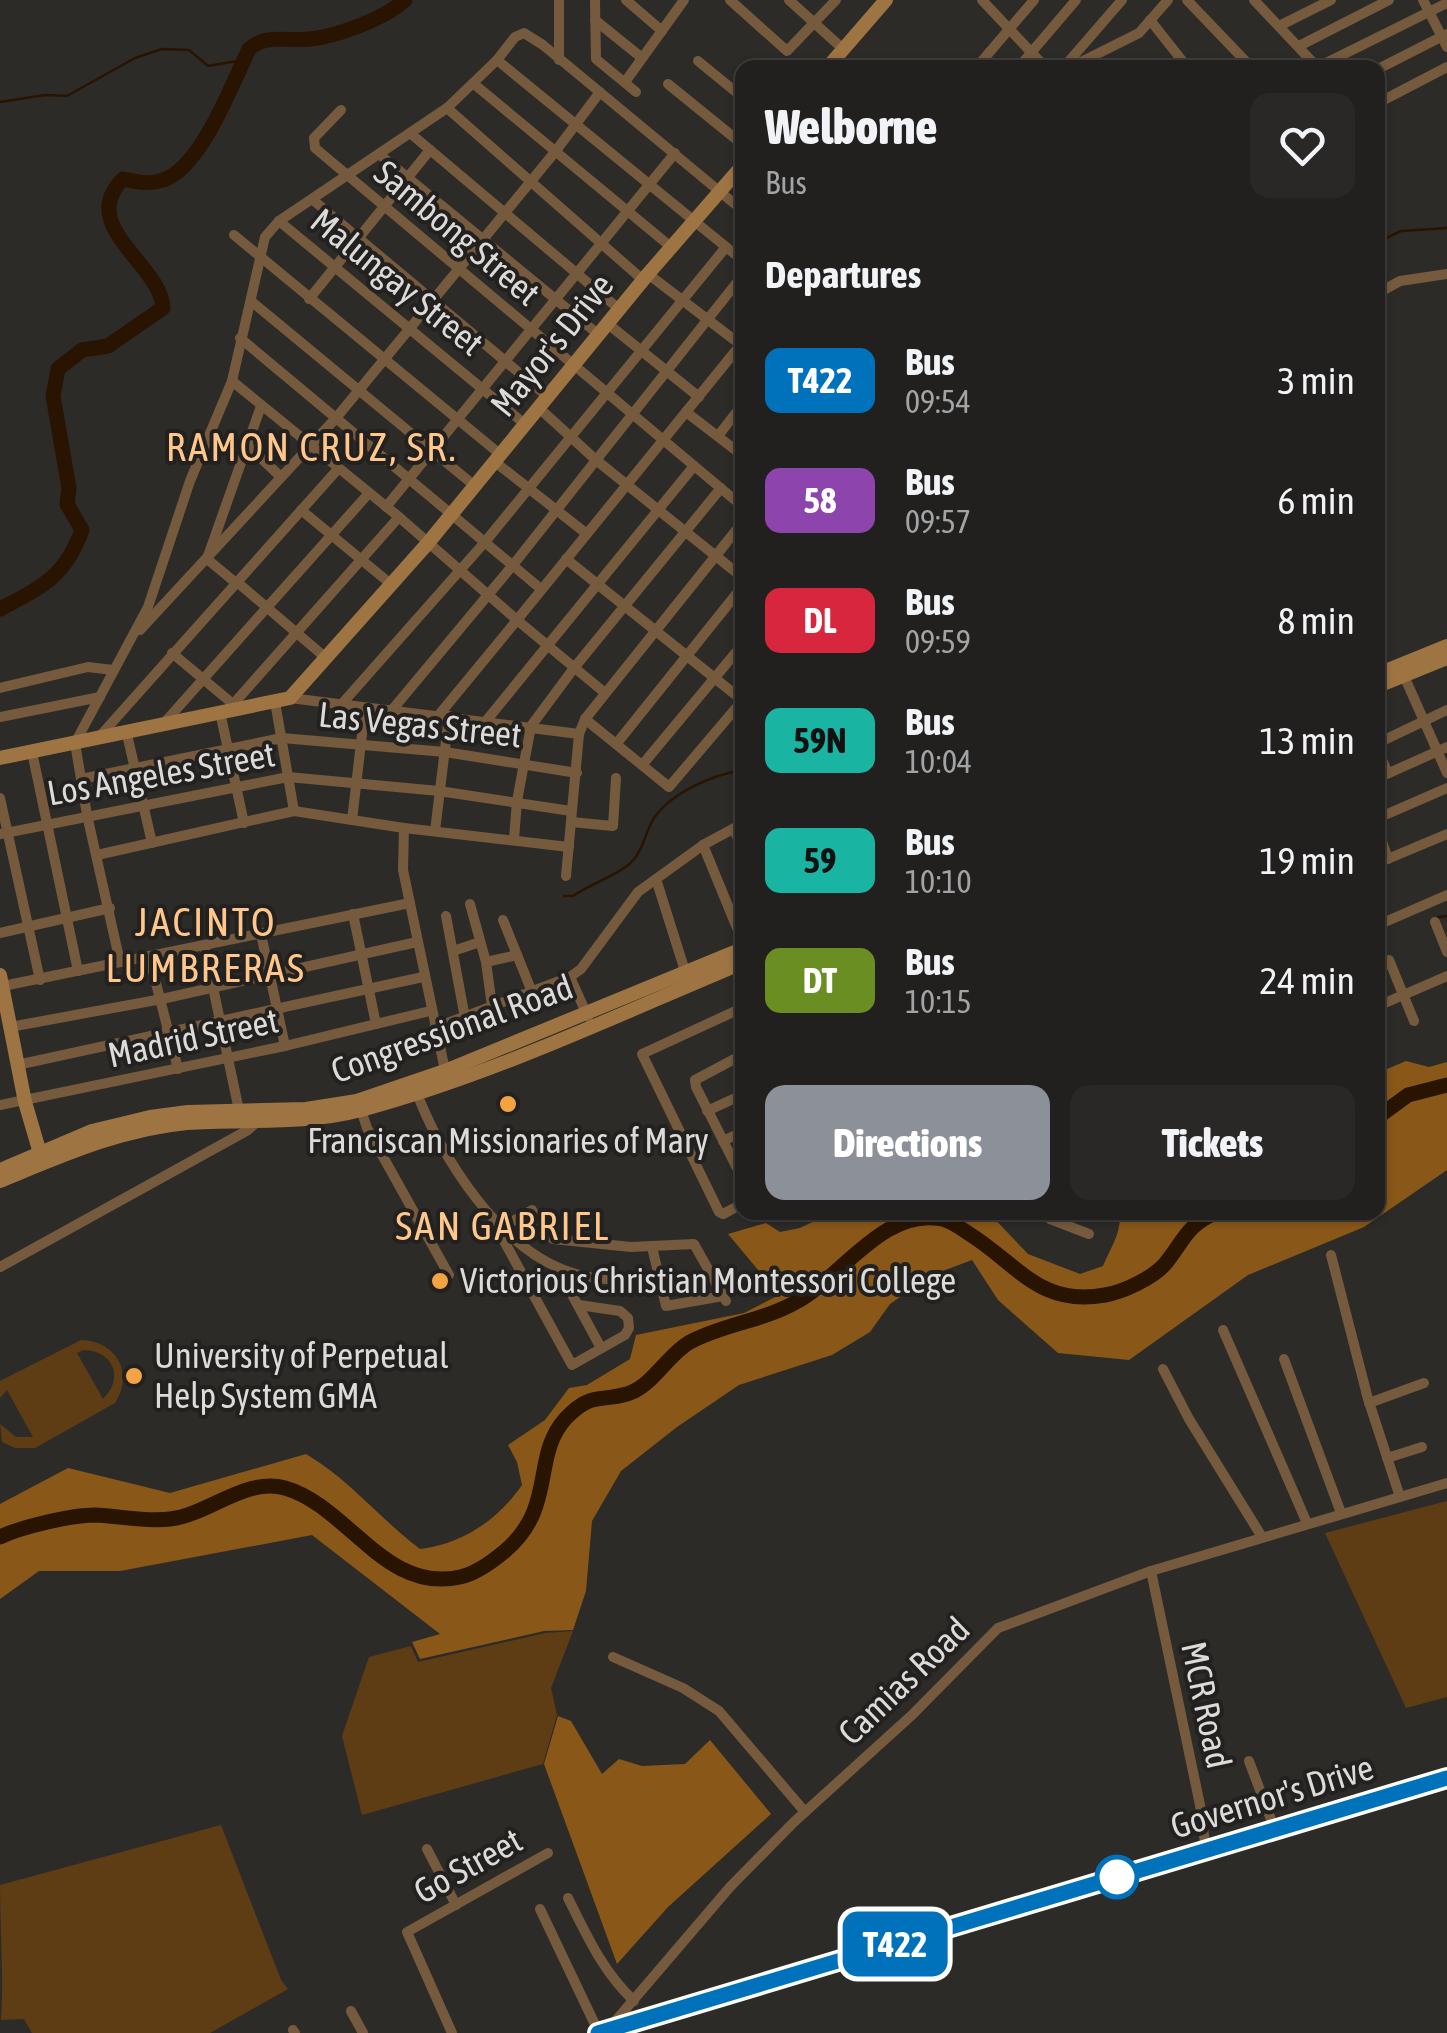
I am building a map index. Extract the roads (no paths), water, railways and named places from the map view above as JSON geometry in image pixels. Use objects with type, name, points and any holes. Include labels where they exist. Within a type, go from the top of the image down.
[{"type":"highway","name":"Governor's Drive","points":[[602,2032],[1447,1778]]},
{"type":"main road","points":[[834,60],[886,0]]},
{"type":"main road","name":"Mayor's Drive","points":[[282,700],[392,585],[735,174]]},
{"type":"main road","points":[[1385,681],[1447,646]]},
{"type":"main road","points":[[1385,673],[1447,658]]},
{"type":"main road","points":[[0,758],[282,700]]},
{"type":"main road","name":"Congressional Road","points":[[589,1019],[735,952]]},
{"type":"main road","name":"Congressional Road","points":[[240,1116],[256,1122],[361,1110],[589,1019],[735,967]]},
{"type":"main road","points":[[1,981],[10,1027],[6,1045],[18,1065],[41,1158]]},
{"type":"main road","name":"Congressional Road","points":[[0,1181],[92,1131],[122,1122],[188,1112],[240,1116],[334,1106],[415,1087]]},
{"type":"main road","name":"Congressional Road","points":[[0,1170],[41,1158]]},
{"type":"street","points":[[559,0],[559,60]]},
{"type":"street","points":[[595,0],[596,58],[636,92]]},
{"type":"street","points":[[626,0],[662,31]]},
{"type":"street","points":[[730,0],[787,51],[836,0]]},
{"type":"street","points":[[789,0],[843,49]]},
{"type":"street","points":[[983,60],[1034,0]]},
{"type":"street","points":[[1024,60],[1076,0]]},
{"type":"street","points":[[1073,60],[1122,0]]},
{"type":"street","points":[[1083,60],[1139,32],[1168,0]]},
{"type":"street","points":[[1187,0],[1243,60]]},
{"type":"street","points":[[1280,26],[1331,0]]},
{"type":"street","points":[[1299,46],[1388,0]]},
{"type":"street","points":[[1385,66],[1445,39],[1424,0]]},
{"type":"street","points":[[624,82],[683,1]]},
{"type":"street","points":[[986,1],[1038,60]]},
{"type":"street","points":[[1261,2],[1310,60]]},
{"type":"street","points":[[1328,60],[1447,3]]},
{"type":"street","points":[[595,20],[642,58]]},
{"type":"street","points":[[1150,20],[1182,60]]},
{"type":"street","points":[[120,962],[75,743],[148,607],[190,481],[232,381],[265,237],[280,221],[447,108],[524,33],[735,204]]},
{"type":"street","points":[[497,60],[735,254]]},
{"type":"street","points":[[698,61],[735,91]]},
{"type":"street","points":[[1385,99],[1447,67]]},
{"type":"street","points":[[474,84],[671,247]]},
{"type":"street","points":[[668,84],[735,138]]},
{"type":"street","points":[[133,634],[142,629],[336,418],[600,92]]},
{"type":"street","points":[[447,108],[529,183],[603,243],[735,339]]},
{"type":"street","name":"Sambong Street","points":[[341,110],[312,144],[456,270],[735,500]]},
{"type":"street","points":[[410,133],[619,310]]},
{"type":"street","points":[[308,299],[430,150]]},
{"type":"street","points":[[379,154],[555,300],[642,351],[698,397]]},
{"type":"street","points":[[386,507],[675,154]]},
{"type":"street","points":[[313,200],[506,361],[596,460],[735,571]]},
{"type":"street","name":"Malungay Street","points":[[280,221],[526,425]]},
{"type":"street","points":[[234,235],[458,420],[529,488],[586,534]]},
{"type":"street","points":[[340,706],[460,572],[726,247]]},
{"type":"street","points":[[1385,289],[1400,281],[1447,274]]},
{"type":"street","points":[[392,710],[513,566],[735,285]]},
{"type":"street","points":[[251,301],[476,487]]},
{"type":"street","points":[[240,338],[542,589]]},
{"type":"street","points":[[435,832],[445,752],[443,716],[516,620],[735,352]]},
{"type":"street","points":[[232,381],[399,517],[546,647],[606,693]]},
{"type":"street","points":[[207,559],[261,406]]},
{"type":"street","points":[[686,412],[735,449]]},
{"type":"street","points":[[718,436],[735,414]]},
{"type":"street","points":[[247,446],[282,476]]},
{"type":"street","points":[[486,721],[694,466]]},
{"type":"street","points":[[100,737],[338,469]]},
{"type":"street","points":[[514,839],[517,801],[532,726],[720,488]]},
{"type":"street","points":[[164,723],[369,493]]},
{"type":"street","points":[[302,510],[392,585]]},
{"type":"street","points":[[227,709],[399,517]]},
{"type":"street","points":[[566,876],[579,734],[584,719],[735,532]]},
{"type":"street","points":[[207,559],[326,658]]},
{"type":"street","points":[[566,559],[735,694]]},
{"type":"street","points":[[617,744],[735,596]]},
{"type":"street","points":[[172,653],[204,679],[227,709],[228,750],[244,823]]},
{"type":"street","points":[[644,764],[735,654]]},
{"type":"street","points":[[0,688],[88,667],[113,670]]},
{"type":"street","points":[[1401,670],[1423,720],[1442,749],[1447,774]]},
{"type":"street","points":[[0,717],[100,697]]},
{"type":"street","points":[[294,811],[282,738],[282,700],[579,734]]},
{"type":"street","points":[[352,820],[365,708]]},
{"type":"street","points":[[584,719],[669,787],[735,709]]},
{"type":"street","points":[[1385,739],[1447,710]]},
{"type":"street","points":[[126,730],[152,843]]},
{"type":"street","name":"Las Vegas Street","points":[[81,779],[282,738],[445,752],[576,772]]},
{"type":"street","points":[[1385,774],[1442,749]]},
{"type":"street","points":[[32,752],[78,970]]},
{"type":"street","name":"Los Angeles Street","points":[[4,834],[288,777],[356,781],[517,801],[612,826],[616,778]]},
{"type":"street","points":[[1385,815],[1447,788]]},
{"type":"street","points":[[0,798],[4,834],[40,980]]},
{"type":"street","points":[[97,855],[294,811],[569,848]]},
{"type":"street","points":[[404,828],[403,870],[446,1076]]},
{"type":"street","points":[[434,1028],[570,977],[638,892],[735,828]]},
{"type":"street","points":[[1385,860],[1447,834]]},
{"type":"street","points":[[703,846],[735,923]]},
{"type":"street","points":[[656,880],[685,972]]},
{"type":"street","points":[[1385,922],[1447,895]]},
{"type":"street","points":[[1,981],[40,980],[410,903]]},
{"type":"street","points":[[470,904],[486,962],[492,1006]]},
{"type":"street","points":[[0,933],[110,908]]},
{"type":"street","points":[[353,914],[376,1024]]},
{"type":"street","points":[[446,916],[465,1018]]},
{"type":"street","points":[[504,920],[532,992]]},
{"type":"street","points":[[1435,922],[1447,952]]},
{"type":"street","points":[[261,934],[285,1046]]},
{"type":"street","points":[[10,1027],[417,942]]},
{"type":"street","points":[[452,950],[480,942]]},
{"type":"street","points":[[204,946],[240,1116]]},
{"type":"street","points":[[486,962],[517,955]]},
{"type":"street","points":[[149,956],[178,1069]]},
{"type":"street","points":[[1389,960],[1414,1021]]},
{"type":"street","points":[[1385,1003],[1447,976]]},
{"type":"street","points":[[570,977],[589,1019]]},
{"type":"street","points":[[18,1065],[423,978]]},
{"type":"street","points":[[735,1011],[642,1054],[719,1212],[735,1208]]},
{"type":"street","name":"Madrid Street","points":[[0,1105],[430,1012]]},
{"type":"street","points":[[735,1058],[696,1078],[696,1087],[735,1164]]},
{"type":"street","points":[[415,1087],[472,1196],[502,1228],[557,1266],[585,1276],[660,1280]]},
{"type":"street","points":[[707,1111],[735,1097]]},
{"type":"street","points":[[361,1110],[448,1275]]},
{"type":"street","points":[[0,1267],[248,1130],[256,1122]]},
{"type":"street","points":[[723,1141],[735,1135]]},
{"type":"street","points":[[502,1228],[532,1210],[544,1234],[552,1239],[592,1245],[694,1244],[725,1298],[666,1306],[652,1247]]},
{"type":"street","points":[[1053,1220],[1090,1234]]},
{"type":"street","points":[[502,1228],[506,1244],[572,1365],[628,1332],[628,1318],[620,1312],[579,1305]]},
{"type":"street","points":[[1332,1255],[1369,1403],[1400,1497]]},
{"type":"street","points":[[557,1266],[602,1348]]},
{"type":"street","points":[[1223,1330],[1307,1523]]},
{"type":"street","points":[[1284,1360],[1341,1513]]},
{"type":"street","points":[[1163,1369],[1189,1420],[1262,1537]]},
{"type":"street","points":[[1369,1403],[1424,1383]]},
{"type":"street","points":[[1387,1458],[1422,1447]]},
{"type":"street","name":"Camias Road","points":[[602,2032],[634,2000],[719,1898],[998,1628],[1151,1571],[1447,1484]]},
{"type":"street","name":"MCR Road","points":[[1151,1571],[1206,1851]]},
{"type":"street","points":[[613,1657],[684,1688],[719,1711],[805,1812]]},
{"type":"street","points":[[1248,1761],[1275,1830]]},
{"type":"street","points":[[427,1850],[456,1905]]},
{"type":"street","name":"Go Street","points":[[452,2033],[406,1932],[548,1853]]},
{"type":"street","points":[[568,1898],[600,1961],[634,2000]]},
{"type":"street","points":[[540,1909],[602,2032]]},
{"type":"street","points":[[351,2011],[363,2033]]},
{"type":"waterway","points":[[0,609],[60,570],[82,530],[67,504],[69,488],[53,396],[58,369],[82,350],[108,346],[163,308],[159,292],[114,229],[109,213],[111,196],[123,179],[158,182],[190,159],[214,123],[249,49],[256,44],[334,34],[373,20],[405,0]]},
{"type":"waterway","points":[[0,102],[67,96],[135,58],[162,49],[189,50],[208,66],[243,60]]},
{"type":"waterway","points":[[1385,239],[1401,231],[1447,228]]},
{"type":"waterway","points":[[564,896],[573,896],[628,865],[654,818],[671,800],[706,781],[735,772]]},
{"type":"waterway","points":[[1438,917],[1447,916]]},
{"type":"waterway","points":[[1385,1112],[1408,1095],[1447,1085]]},
{"type":"waterway","points":[[0,1537],[46,1522],[85,1516],[170,1519],[241,1492],[270,1486],[308,1498],[388,1561],[410,1573],[434,1579],[472,1573],[505,1551],[532,1517],[555,1433],[575,1410],[589,1401],[636,1390],[690,1342],[796,1302],[882,1234],[914,1220]]},
{"type":"waterway","points":[[946,1220],[986,1245],[1030,1280],[1063,1295],[1082,1297],[1112,1293],[1145,1279],[1165,1264],[1192,1228],[1203,1220]]},
{"type":"place","name":"Franciscan Missionaries of Mary","points":[[508,1104]]},
{"type":"place","name":"Victorious Christian Montessori College","points":[[440,1281]]},
{"type":"place","name":"University of Perpetual Help System GMA","points":[[134,1376]]},
{"type":"district","name":"RAMON CRUZ, SR.","points":[[312,447]]},
{"type":"district","name":"JACINTO LUMBRERAS","points":[[206,945]]},
{"type":"district","name":"SAN GABRIEL","points":[[503,1226]]}]
